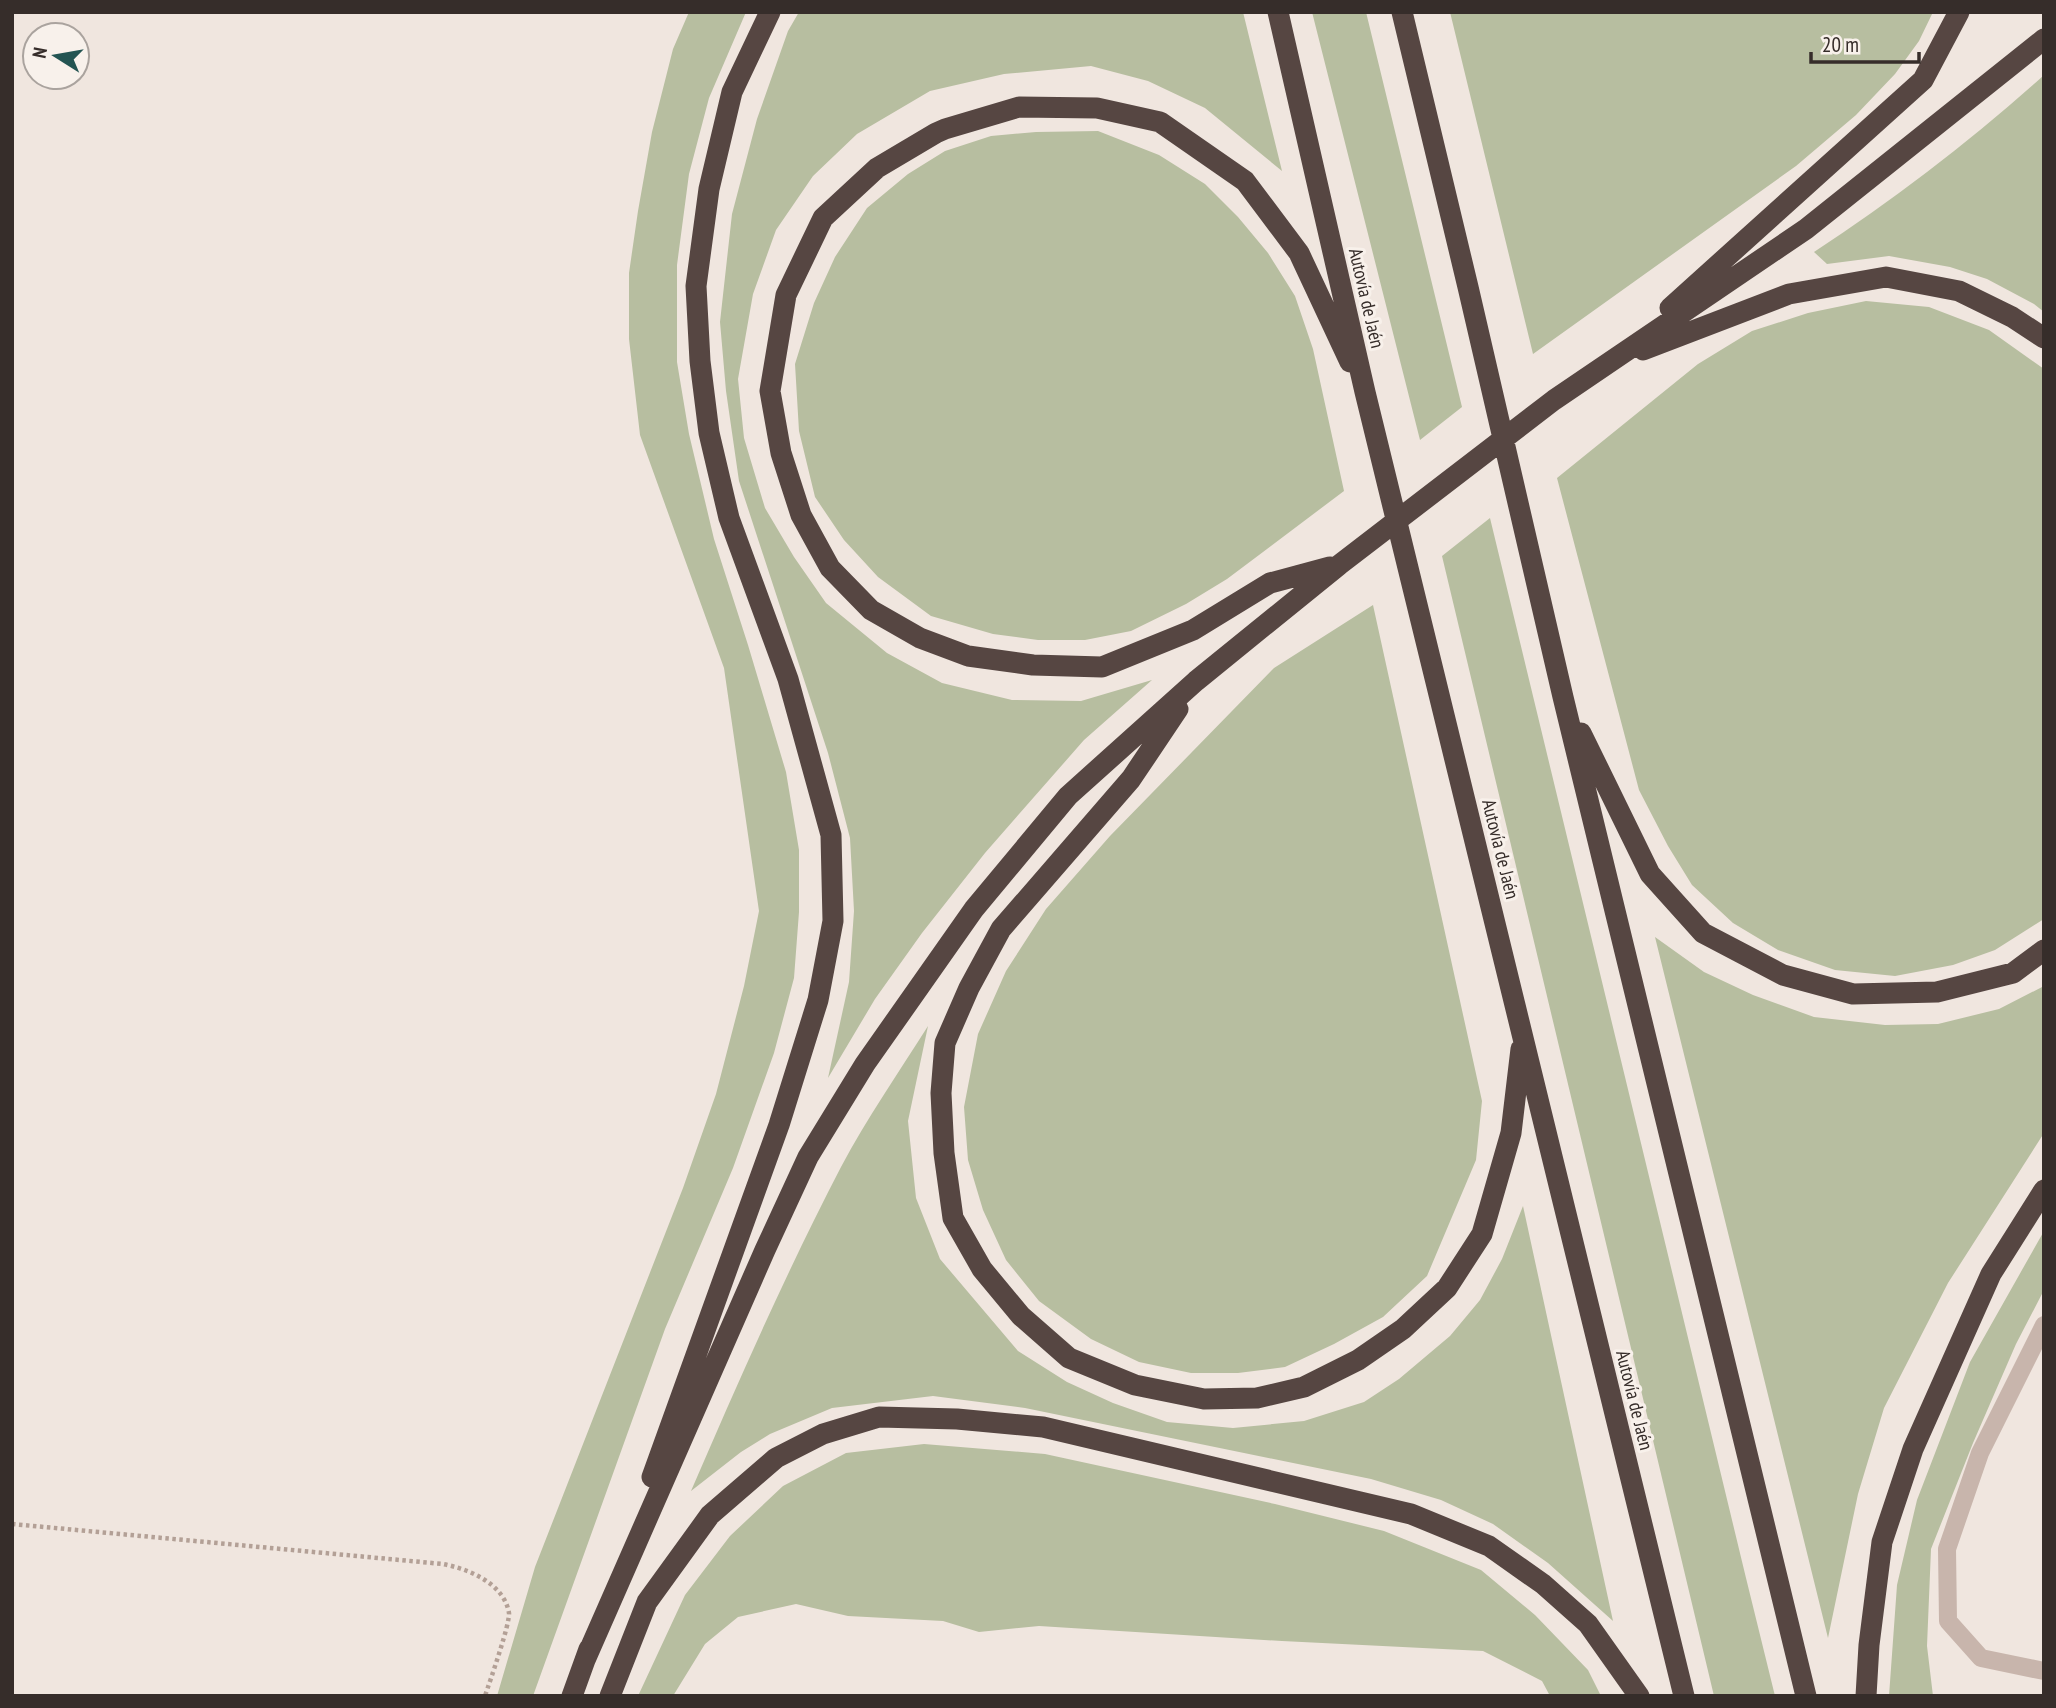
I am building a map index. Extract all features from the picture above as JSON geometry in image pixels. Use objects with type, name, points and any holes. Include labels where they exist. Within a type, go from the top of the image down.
[{"type":"highway","points":[[572,1696],[779,1125],[818,1000],[833,921],[831,835],[788,679],[729,518],[709,433],[700,361],[696,286],[709,189],[732,92],[770,12]]},
{"type":"highway","name":"Autovía de Jaén","points":[[1278,12],[1366,392],[1684,1696]]},
{"type":"highway","points":[[1402,12],[1563,697],[1806,1696]]},
{"type":"highway","points":[[1609,363],[1923,80],[1959,12]]},
{"type":"highway","points":[[585,1660],[803,1168],[865,1064],[974,909],[1068,796],[1196,681],[1339,565],[1555,400],[1806,229],[2044,39]]},
{"type":"highway","points":[[1339,565],[1270,583],[1193,630],[1102,667],[1033,666],[968,656],[920,638],[872,610],[830,568],[801,515],[781,453],[770,391],[786,295],[823,218],[877,168],[945,129],[1019,107],[1097,107],[1160,122],[1245,181],[1299,253],[1366,392]]},
{"type":"highway","points":[[1609,363],[1789,294],[1886,277],[1959,291],[2012,317],[2044,338]]},
{"type":"highway","points":[[1196,681],[1131,779],[1001,929],[969,988],[945,1043],[941,1093],[944,1153],[953,1218],[982,1269],[1021,1316],[1069,1358],[1135,1385],[1204,1399],[1257,1398],[1304,1387],[1358,1360],[1403,1329],[1447,1288],[1482,1234],[1511,1133],[1523,1036]]},
{"type":"highway","points":[[1563,697],[1650,874],[1703,933],[1783,975],[1853,994],[1937,992],[2013,973],[2044,950]]},
{"type":"highway","points":[[1866,1696],[1869,1645],[1882,1542],[1913,1449],[1991,1274],[2044,1190]]},
{"type":"highway","points":[[610,1696],[647,1602],[710,1515],[776,1458],[823,1434],[879,1417],[957,1419],[1043,1427],[1411,1514],[1489,1546],[1543,1584],[1588,1624],[1639,1696]]},
{"type":"street","points":[[2044,1325],[1980,1453],[1947,1549],[1948,1621],[1980,1658],[2044,1671]]},
{"type":"path","points":[[12,1524],[443,1563],[461,1568],[493,1587],[505,1600],[509,1615],[485,1696]]},
{"type":"green space","points":[[689,12],[746,12],[709,98],[689,174],[677,265],[677,362],[689,434],[714,539],[786,772],[799,850],[799,912],[794,978],[774,1053],[733,1168],[665,1329],[533,1696],[497,1696],[535,1567],[683,1188],[716,1094],[744,986],[759,911],[724,668],[640,435],[629,339],[629,273],[652,132],[673,49]]},
{"type":"green space","points":[[799,12],[1243,12],[1282,171],[1205,108],[1148,81],[1091,66],[1004,74],[930,91],[857,134],[813,176],[776,230],[753,294],[738,379],[744,438],[765,508],[826,603],[887,653],[942,683],[1012,700],[1081,701],[1152,680],[1084,740],[985,853],[922,933],[875,999],[828,1078],[849,982],[854,911],[850,838],[828,753],[739,481],[726,391],[720,322],[732,214],[757,119],[788,31]]},
{"type":"green space","points":[[1312,12],[1366,12],[1462,407],[1420,440]]},
{"type":"green space","points":[[1450,12],[1933,12],[1919,41],[1895,74],[1856,115],[1796,166],[1533,354]]},
{"type":"green space","points":[[2044,75],[2044,312],[1987,279],[1950,267],[1889,256],[1827,264],[1814,252],[1932,168]]},
{"type":"green space","points":[[1098,131],[1159,155],[1205,184],[1238,217],[1268,253],[1295,296],[1313,349],[1344,491],[1227,579],[1186,604],[1131,631],[1085,640],[1038,640],[993,634],[931,616],[878,577],[844,540],[815,497],[799,431],[795,364],[814,303],[835,257],[867,208],[908,174],[945,151],[991,136]]},
{"type":"green space","points":[[1866,301],[1929,307],[1989,330],[2044,369],[2044,919],[1995,950],[1953,965],[1895,976],[1835,970],[1778,950],[1733,923],[1692,885],[1639,790],[1557,478],[1698,364],[1752,331],[1808,313]]},
{"type":"green space","points":[[1490,518],[1775,1696],[1714,1696],[1442,556]]},
{"type":"green space","points":[[1373,605],[1482,1101],[1476,1160],[1427,1276],[1383,1317],[1285,1367],[1238,1373],[1191,1373],[1139,1362],[1091,1339],[1039,1301],[1006,1260],[983,1210],[968,1160],[964,1107],[978,1034],[1006,971],[1046,909],[1110,836],[1274,668]]},
{"type":"green space","points":[[1655,937],[1704,972],[1753,995],[1814,1017],[1885,1025],[1938,1024],[1999,1009],[2044,986],[2044,1133],[1948,1283],[1884,1408],[1858,1494],[1828,1638]]},
{"type":"green space","points":[[928,1026],[908,1121],[916,1198],[940,1259],[1018,1351],[1067,1382],[1113,1403],[1167,1422],[1233,1428],[1304,1421],[1364,1402],[1399,1379],[1450,1336],[1480,1300],[1502,1259],[1523,1206],[1613,1621],[1548,1563],[1493,1524],[1441,1500],[1371,1479],[1025,1408],[933,1396],[832,1408],[770,1434],[741,1452],[691,1491],[763,1328],[841,1167]]},
{"type":"green space","points":[[2044,1231],[2044,1290],[2016,1344],[1931,1549],[1927,1646],[1933,1696],[1889,1696],[1897,1585],[1917,1500],[1970,1362]]},
{"type":"green space","points":[[924,1444],[1045,1454],[1275,1504],[1384,1531],[1481,1570],[1535,1615],[1588,1670],[1601,1696],[1550,1696],[1542,1681],[1483,1651],[1039,1626],[979,1632],[943,1621],[848,1616],[796,1604],[738,1617],[705,1644],[673,1696],[638,1696],[685,1595],[730,1536],[783,1486],[846,1453]]}]
